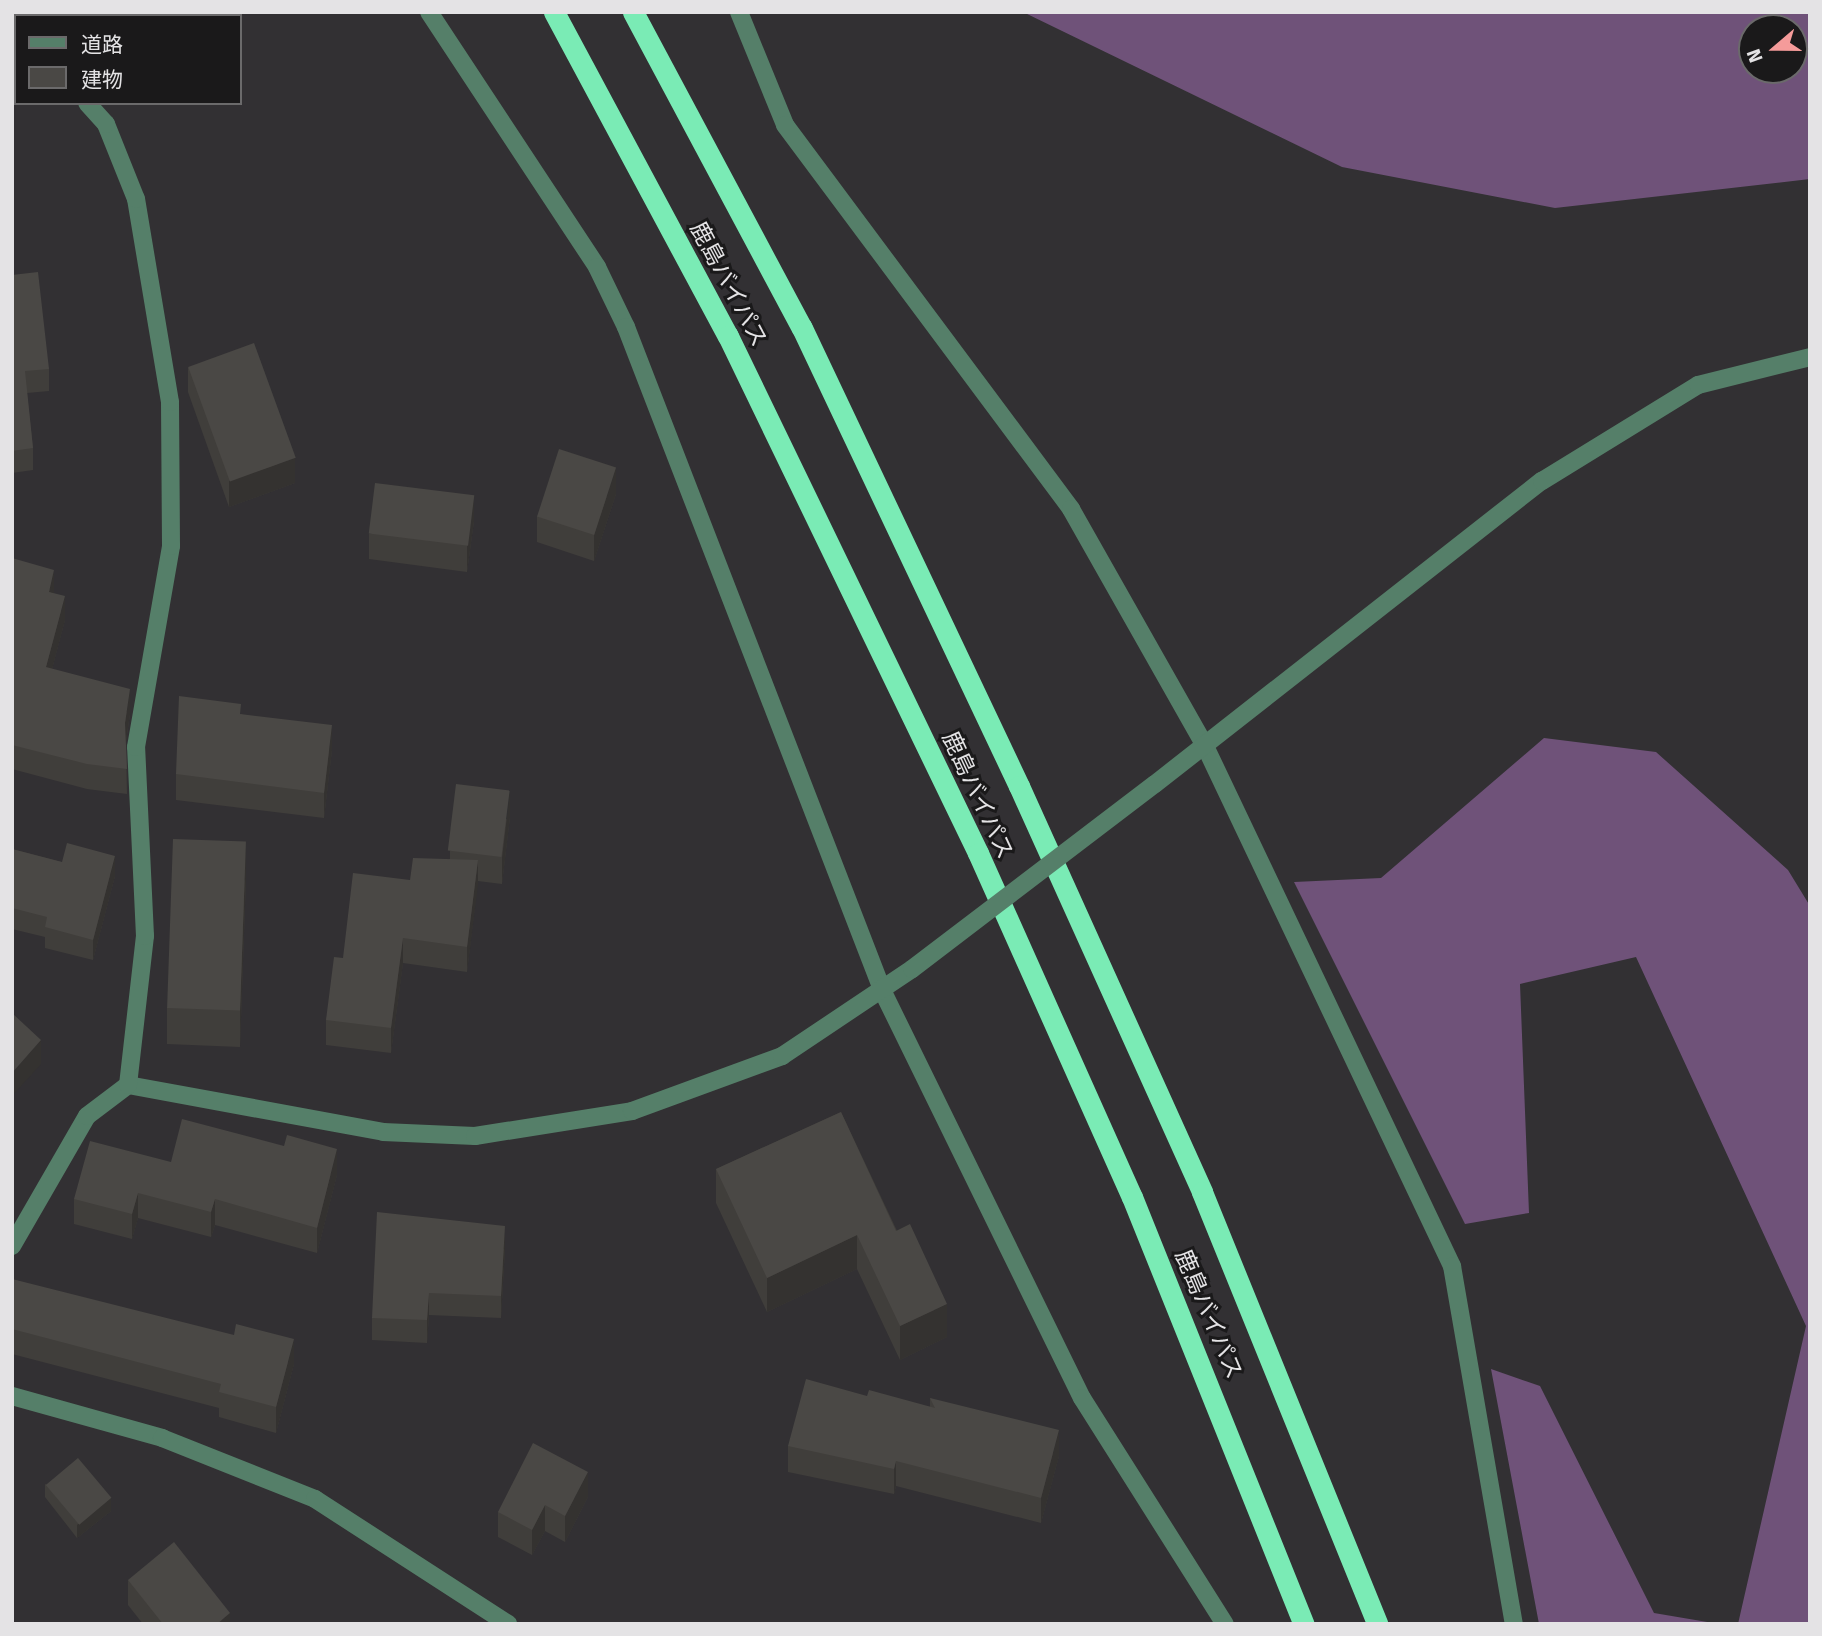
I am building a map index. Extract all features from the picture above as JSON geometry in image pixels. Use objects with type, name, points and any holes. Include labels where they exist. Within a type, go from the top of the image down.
[{"type":"highway","name":"鹿島バイパス","points":[[554,12],[728,336],[978,853],[1132,1197],[1304,1624]]},
{"type":"highway","name":"鹿島バイパス","points":[[634,12],[802,328],[1019,786],[1202,1192],[1377,1624]]},
{"type":"street","points":[[429,12],[597,267],[626,327],[883,992],[1082,1398],[1226,1624]]},
{"type":"street","points":[[739,12],[785,125],[1071,509],[1206,746],[1452,1266],[1514,1624]]},
{"type":"street","points":[[89,105],[106,124],[136,199],[170,402],[171,546],[136,747],[145,936],[128,1085]]},
{"type":"street","points":[[12,1246],[86,1116],[128,1085],[383,1132],[475,1136],[632,1111],[782,1056],[883,992],[1206,746],[1542,481],[1698,385],[1810,357]]},
{"type":"street","points":[[12,1396],[162,1438],[315,1499],[508,1624]]},
{"type":"shaded area","points":[[1023,12],[1810,12],[1810,179],[1555,208],[1342,167]]},
{"type":"shaded area","points":[[1544,738],[1656,752],[1788,870],[1810,906],[1810,1624],[1738,1624],[1806,1326],[1636,957],[1520,984],[1529,1213],[1465,1224],[1294,882],[1381,878]]},
{"type":"shaded area","points":[[1491,1369],[1540,1386],[1654,1613],[1719,1624],[1539,1624]]},
{"type":"building","points":[[38,272],[49,369],[25,371],[33,448],[12,451],[12,275]]},
{"type":"building","points":[[254,343],[296,458],[230,482],[188,367]]},
{"type":"building","points":[[559,449],[616,468],[594,535],[537,517]]},
{"type":"building","points":[[375,483],[474,495],[468,546],[369,534]]},
{"type":"building","points":[[12,558],[54,570],[49,592],[65,596],[46,667],[130,689],[125,723],[127,769],[87,764],[12,745]]},
{"type":"building","points":[[179,696],[241,704],[240,714],[332,725],[324,793],[176,774]]},
{"type":"building","points":[[456,784],[510,791],[501,857],[448,851]]},
{"type":"building","points":[[173,839],[246,842],[240,1010],[167,1008]]},
{"type":"building","points":[[67,843],[115,856],[93,940],[45,927],[47,917],[12,908],[12,849],[62,862]]},
{"type":"building","points":[[413,858],[478,860],[467,947],[403,938],[391,1028],[326,1020],[334,957],[343,958],[353,873],[410,880]]},
{"type":"building","points":[[12,1013],[41,1040],[12,1073]]},
{"type":"building","points":[[841,1112],[896,1231],[910,1224],[947,1304],[900,1326],[857,1235],[767,1278],[716,1169]]},
{"type":"building","points":[[182,1119],[284,1146],[287,1135],[337,1149],[317,1228],[215,1199],[211,1212],[138,1193],[132,1214],[74,1199],[90,1141],[171,1162]]},
{"type":"building","points":[[377,1212],[505,1226],[501,1296],[429,1293],[427,1320],[372,1318]]},
{"type":"building","points":[[12,1279],[234,1335],[236,1324],[294,1339],[276,1407],[219,1392],[221,1384],[12,1329]]},
{"type":"building","points":[[806,1379],[867,1396],[869,1390],[935,1408],[930,1398],[1059,1430],[1041,1498],[896,1461],[894,1469],[788,1446]]},
{"type":"building","points":[[533,1443],[588,1472],[565,1516],[545,1505],[532,1530],[498,1512]]},
{"type":"building","points":[[78,1458],[111,1498],[79,1525],[46,1485]]},
{"type":"building","points":[[174,1542],[230,1613],[217,1624],[163,1624],[128,1580]]}]
